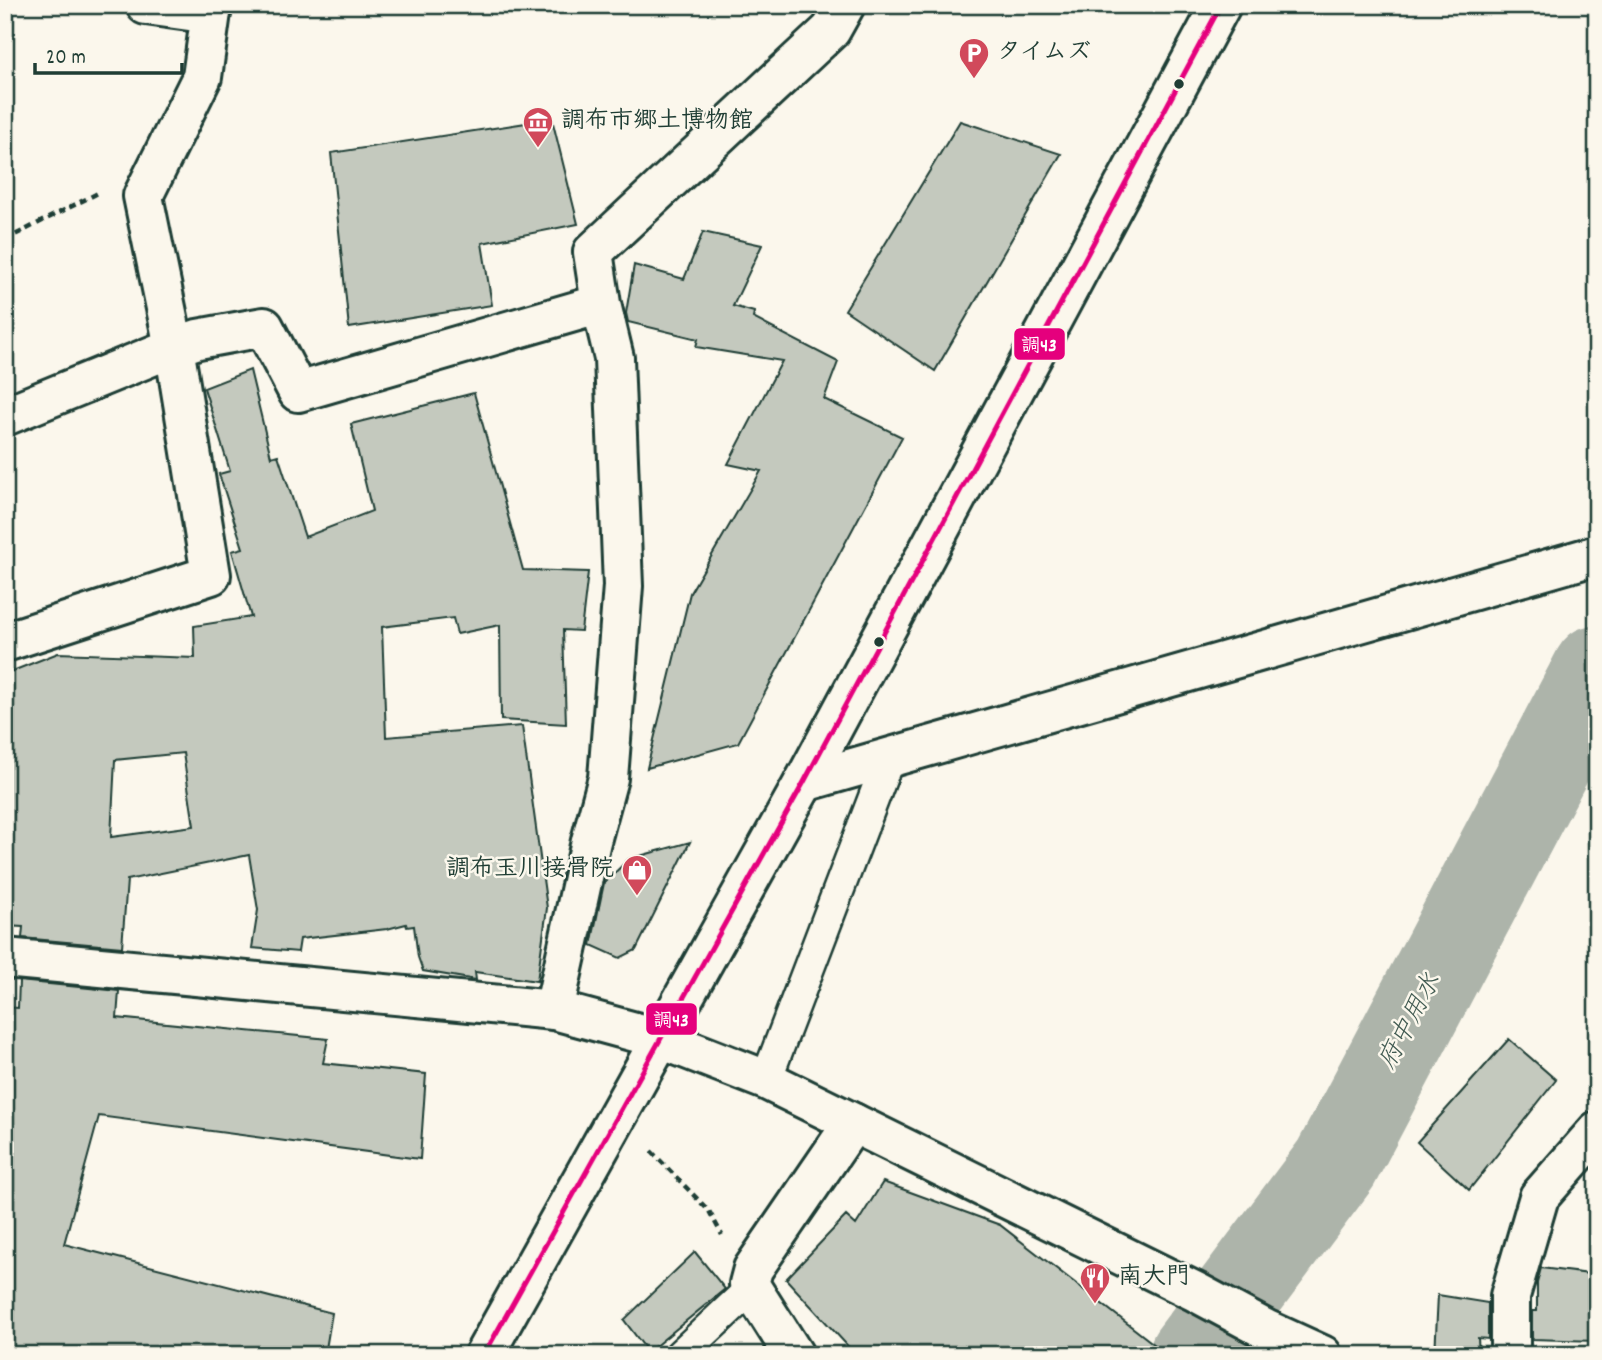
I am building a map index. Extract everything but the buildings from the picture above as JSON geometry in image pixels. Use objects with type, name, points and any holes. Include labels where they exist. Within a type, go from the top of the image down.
[{"type":"street","points":[[5,642],[211,575],[174,346],[143,196],[202,77],[211,10],[146,5]]},
{"type":"street","points":[[554,1010],[591,841],[608,778],[623,586],[614,358],[601,304],[593,252],[831,30],[845,5]]},
{"type":"street","points":[[484,1355],[804,782],[1221,5]]},
{"type":"street","points":[[5,416],[174,346],[198,339],[264,327],[298,392],[601,304]]},
{"type":"street","points":[[804,782],[1597,555]]},
{"type":"street","points":[[5,958],[554,1010],[661,1038],[766,1080],[1322,1355]]},
{"type":"street","points":[[794,1355],[749,1284],[753,1269],[853,1123]]},
{"type":"street","points":[[1510,1355],[1510,1296],[1539,1197],[1597,1130]]},
{"type":"lane","points":[[766,1080],[889,758]]},
{"type":"lane","points":[[680,1355],[742,1297],[749,1284]]},
{"type":"path","points":[[5,240],[132,175],[155,172]]},
{"type":"path","points":[[651,1151],[709,1211],[749,1284]]},
{"type":"waterway","name":"府中用水","points":[[1193,1355],[1336,1164],[1597,669]]},
{"type":"transit line","name":"調43","points":[[484,1355],[804,782],[1221,5]]},
{"type":"place","name":"タイムズ","points":[[974,80]]},
{"type":"place","name":"調布市郷土博物館","points":[[538,149]]},
{"type":"place","name":"調布玉川接骨院","points":[[637,897]]},
{"type":"place","name":"南大門","points":[[1095,1305]]}]
